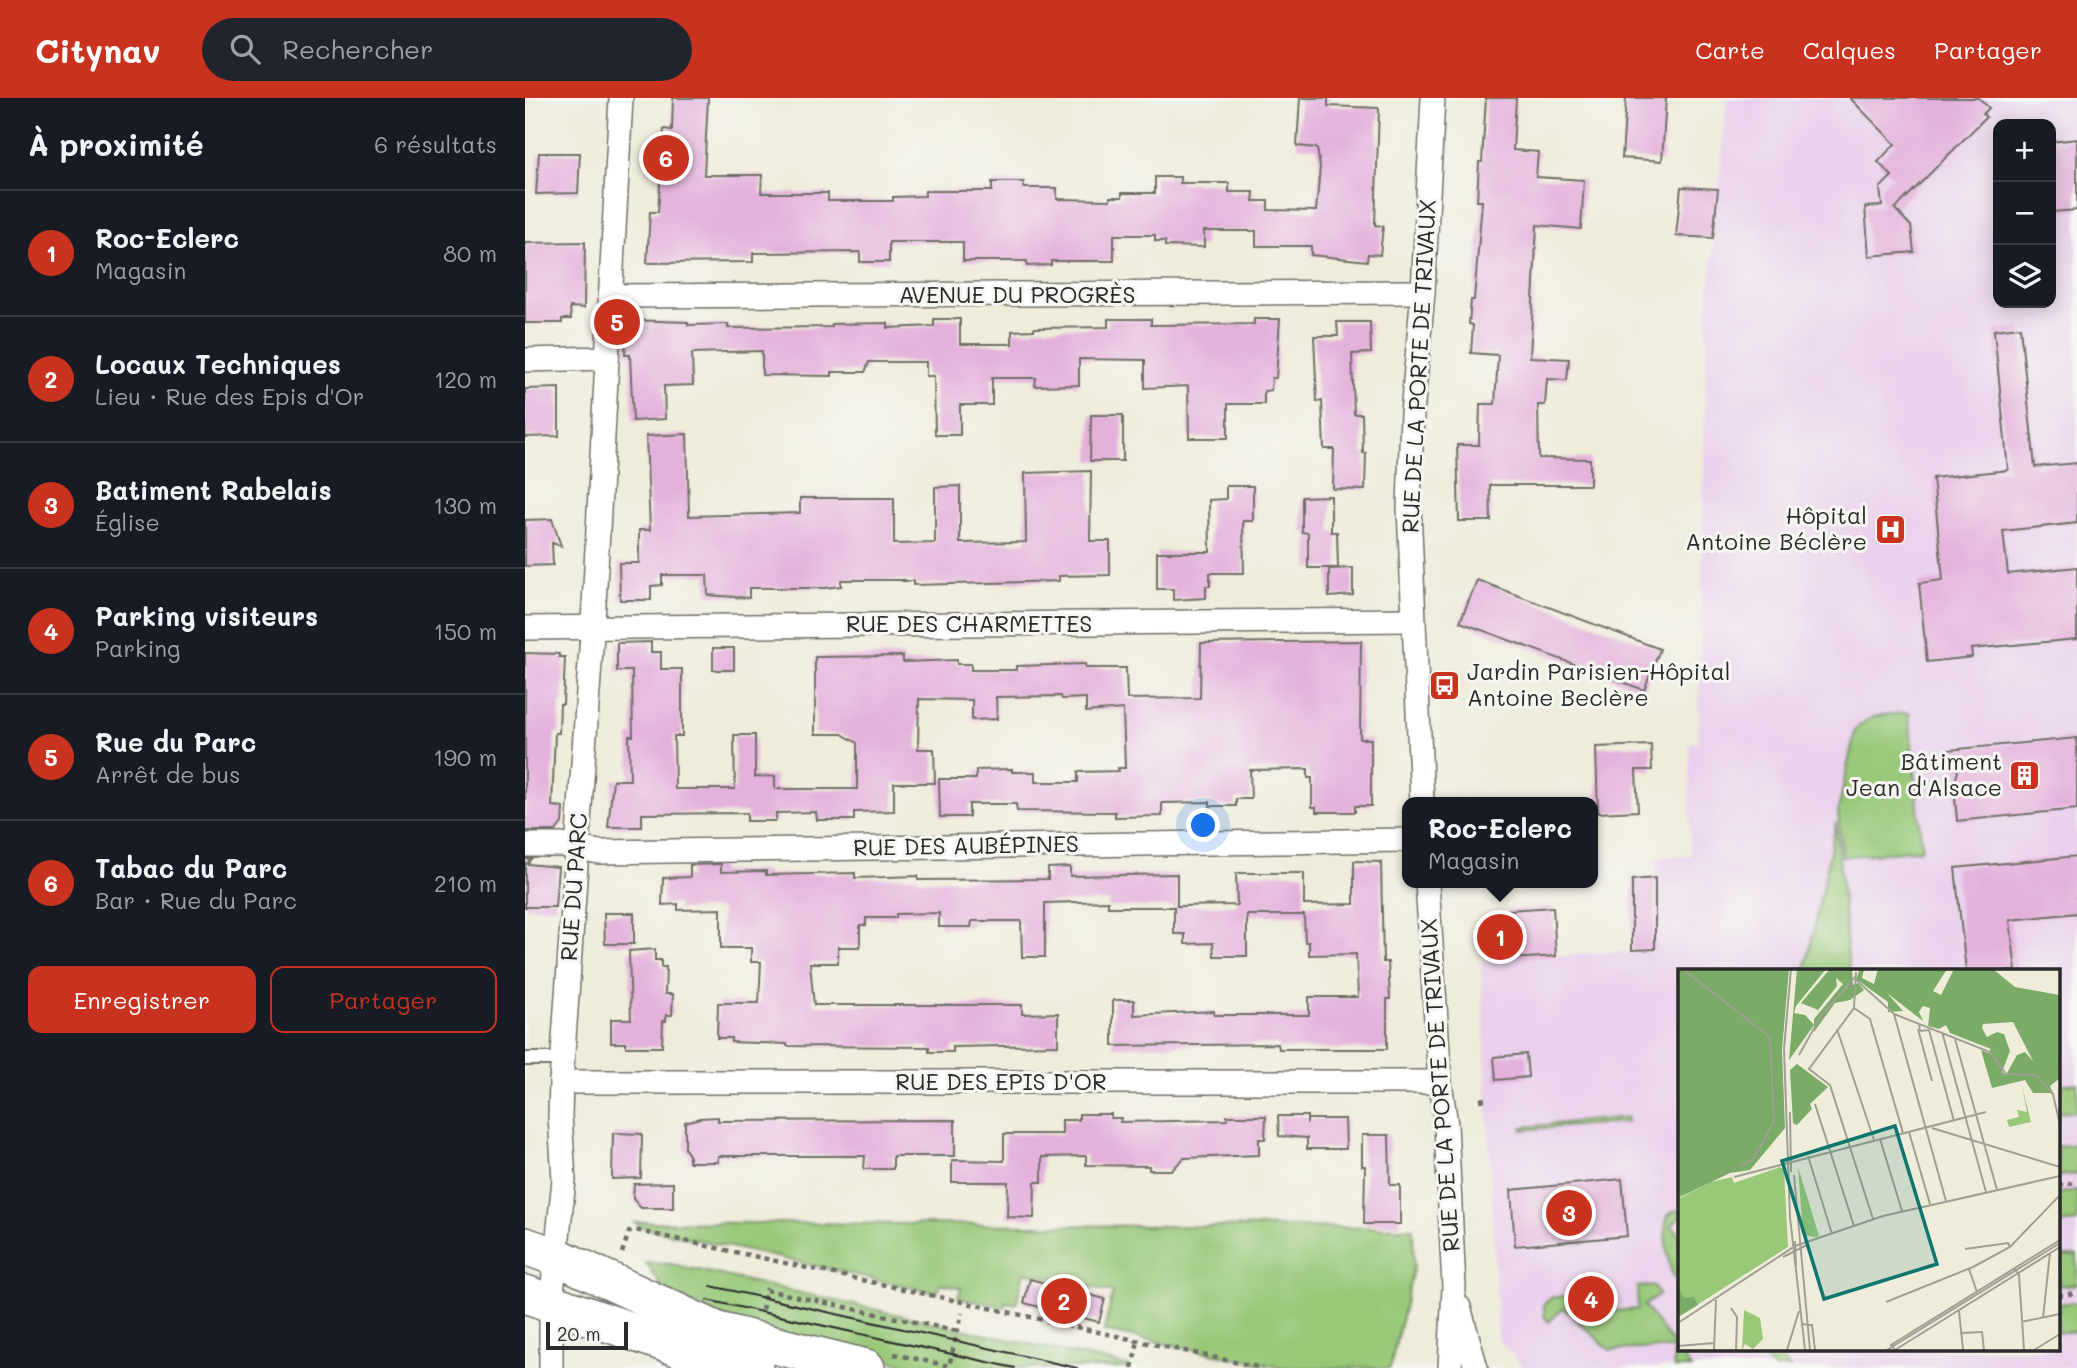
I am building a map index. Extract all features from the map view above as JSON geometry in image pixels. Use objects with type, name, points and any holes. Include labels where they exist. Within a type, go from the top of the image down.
[{"type":"main road","points":[[540,1251],[717,1331],[873,1359]]},
{"type":"main road","points":[[538,1298],[690,1358],[759,1368]]},
{"type":"street","name":"RUE DU PARC","points":[[538,1298],[540,1251],[563,1181],[561,1082],[593,626],[621,98]]},
{"type":"street","name":"RUE DE LA PORTE DE TRIVAUX","points":[[1422,797],[1409,508],[1412,414],[1423,292],[1433,98]]},
{"type":"street","name":"AVENUE DU PROGRÈS","points":[[610,296],[1423,292]]},
{"type":"street","points":[[525,360],[607,358]]},
{"type":"street","name":"RUE DES CHARMETTES","points":[[525,628],[1412,620]]},
{"type":"street","name":"RUE DES AUBÉPINES","points":[[525,845],[562,845],[599,852],[1402,840]]},
{"type":"street","name":"RUE DE LA PORTE DE TRIVAUX","points":[[1427,888],[1440,1082],[1446,1125],[1454,1287],[1450,1368]]},
{"type":"street","name":"RUE DES EPIS D'OR","points":[[561,1082],[1440,1082]]},
{"type":"street","name":"RUE DE LA PORTE DE TRIVAUX","points":[[1454,1287],[1476,1368]]},
{"type":"street","points":[[538,1298],[551,1368]]},
{"type":"lane","points":[[525,1059],[563,1059]]},
{"type":"path","points":[[1480,1100],[1487,1099]]},
{"type":"path","points":[[2059,1185],[2077,1183]]},
{"type":"path","points":[[622,1255],[625,1239],[629,1232],[635,1230],[1262,1368]]},
{"type":"path","points":[[761,1312],[767,1290],[957,1331]]},
{"type":"path","points":[[2059,1295],[2077,1293]]},
{"type":"path","points":[[873,1359],[949,1366],[961,1312]]},
{"type":"path","points":[[1132,1368],[1138,1341]]},
{"type":"shaded area","name":"Hôpital Antoine Béclère","points":[[1727,98],[2077,98],[2077,1368],[1524,1368],[1498,1340],[1481,961],[1655,949],[1656,857],[1690,856],[1689,743],[1698,742],[1707,315]]},
{"type":"green space","points":[[1909,713],[1922,849],[1842,857],[1838,811],[1855,731],[1872,717]]},
{"type":"green space","points":[[1836,823],[1849,969],[1805,969]]},
{"type":"green space","points":[[2077,1083],[2077,1111],[2059,1113],[2059,1085]]},
{"type":"green space","points":[[1627,1117],[1627,1122],[1522,1130],[1523,1127]]},
{"type":"green space","points":[[2077,1144],[2077,1174],[2059,1176],[2059,1146]]},
{"type":"green space","points":[[2077,1191],[2077,1222],[2059,1224],[2059,1193]]},
{"type":"green space","points":[[1678,1210],[1678,1219],[1671,1225],[1678,1233],[1678,1275],[1674,1278],[1666,1243],[1666,1220],[1670,1214]]},
{"type":"green space","points":[[634,1222],[1413,1228],[1414,1265],[1390,1368],[1283,1368],[1104,1331],[1113,1292],[1024,1272],[1016,1304],[1006,1302],[1005,1307],[958,1298],[961,1288],[941,1283],[937,1293],[641,1227]]},
{"type":"green space","points":[[2077,1255],[2077,1284],[2059,1286],[2059,1257]]},
{"type":"green space","points":[[646,1263],[671,1264],[1128,1366],[919,1368],[734,1322],[664,1290]]},
{"type":"green space","points":[[1653,1286],[1659,1294],[1644,1306],[1691,1368],[1674,1368],[1673,1348],[1610,1350],[1563,1308],[1549,1322],[1544,1316],[1544,1305],[1549,1298],[1574,1295],[1575,1314],[1638,1309],[1637,1287]]},
{"type":"green space","points":[[2077,1302],[2077,1331],[2059,1333],[2059,1304]]},
{"type":"green space","points":[[1757,1350],[1775,1350],[1790,1368],[1772,1368]]},
{"type":"building","points":[[673,98],[708,98],[704,175],[762,175],[761,193],[828,193],[828,201],[893,201],[893,197],[925,196],[925,191],[992,191],[992,182],[1024,182],[1024,188],[1057,188],[1057,199],[1110,200],[1110,197],[1122,197],[1122,193],[1155,193],[1155,177],[1180,177],[1180,183],[1229,183],[1229,192],[1254,192],[1253,201],[1268,201],[1268,210],[1316,211],[1320,167],[1317,148],[1297,146],[1300,98],[1328,98],[1328,106],[1379,108],[1375,225],[1383,226],[1380,255],[1368,254],[1367,261],[1311,255],[1311,246],[1256,246],[1256,231],[1204,231],[1204,247],[1165,246],[1165,241],[1155,241],[1155,235],[1114,235],[1114,261],[1051,261],[1051,265],[1027,266],[1027,261],[963,261],[963,242],[889,242],[889,262],[860,262],[860,252],[753,253],[753,262],[647,263],[650,212],[658,212],[664,129],[672,130]]},
{"type":"building","points":[[1486,98],[1516,98],[1513,150],[1538,152],[1536,177],[1584,180],[1581,229],[1537,225],[1530,357],[1569,359],[1567,380],[1547,379],[1545,405],[1538,405],[1539,458],[1590,459],[1590,485],[1490,485],[1491,521],[1459,521],[1457,445],[1479,445],[1480,404],[1495,404],[1498,355],[1471,353],[1473,325],[1469,324],[1471,300],[1474,300],[1482,201],[1477,201]]},
{"type":"building","points":[[1626,98],[1666,98],[1662,161],[1622,158]]},
{"type":"building","points":[[1850,98],[1979,98],[1989,108],[1983,114],[1986,117],[1895,209],[1911,226],[1914,252],[1869,256],[1865,207],[1882,206],[1880,188],[1892,176],[1878,162],[1895,144]]},
{"type":"building","points":[[2077,139],[2077,210],[2056,212],[2056,141]]},
{"type":"building","points":[[539,153],[580,153],[578,193],[536,194]]},
{"type":"building","points":[[1681,187],[1718,189],[1713,238],[1676,236]]},
{"type":"building","points":[[585,242],[584,308],[570,307],[571,319],[562,319],[562,323],[525,323],[525,243]]},
{"type":"building","points":[[934,319],[960,319],[960,344],[1012,344],[1012,331],[1108,327],[1108,319],[1151,319],[1151,325],[1254,324],[1254,319],[1280,319],[1276,378],[1272,378],[1271,390],[1264,391],[1264,404],[1228,404],[1228,438],[1189,438],[1188,386],[1145,388],[1145,360],[1079,359],[1079,385],[1035,386],[1036,378],[992,378],[992,405],[960,405],[960,435],[935,435],[934,376],[926,376],[926,362],[869,362],[865,372],[832,372],[832,376],[762,375],[762,351],[692,353],[693,385],[664,386],[665,419],[633,421],[630,355],[625,355],[627,320],[688,322],[688,325],[728,324],[728,328],[832,327],[832,324],[888,323],[888,328],[934,326]]},
{"type":"building","points":[[1337,322],[1370,322],[1371,353],[1352,354],[1354,414],[1362,414],[1363,453],[1366,453],[1365,490],[1333,489],[1334,449],[1324,449],[1322,401],[1317,402],[1314,336],[1338,336]]},
{"type":"building","points":[[2020,327],[2035,467],[2077,463],[2077,523],[2003,531],[2008,574],[2077,567],[2077,639],[1971,649],[1972,657],[1927,662],[1919,583],[1943,580],[1933,478],[2008,470],[1994,330]]},
{"type":"building","points":[[559,388],[559,436],[525,437],[525,389]]},
{"type":"building","points":[[1091,415],[1123,415],[1123,461],[1090,461]]},
{"type":"building","points":[[687,434],[689,516],[800,513],[800,498],[894,498],[894,544],[935,543],[935,487],[960,486],[960,543],[1026,542],[1025,473],[1091,471],[1090,541],[1110,541],[1110,575],[1059,576],[1059,581],[913,585],[913,581],[904,580],[841,580],[841,586],[825,588],[749,588],[749,598],[708,595],[707,575],[662,575],[662,585],[651,586],[651,600],[620,600],[619,563],[639,563],[639,530],[650,530],[646,436]]},
{"type":"building","points":[[1226,486],[1253,486],[1253,521],[1243,521],[1244,573],[1210,573],[1206,598],[1173,600],[1173,589],[1157,589],[1157,552],[1210,552],[1209,500],[1226,499]]},
{"type":"building","points":[[1331,496],[1331,532],[1337,532],[1338,568],[1308,568],[1308,533],[1302,532],[1302,497]]},
{"type":"building","points":[[552,519],[561,546],[552,543],[553,565],[525,566],[525,520]]},
{"type":"building","points":[[1353,568],[1353,595],[1329,597],[1329,569]]},
{"type":"building","points":[[1477,580],[1660,649],[1644,690],[1460,622]]},
{"type":"building","points":[[1361,641],[1360,739],[1371,739],[1371,806],[1355,806],[1355,812],[1316,812],[1316,807],[1312,807],[1312,778],[1308,778],[1308,769],[1250,770],[1251,799],[1236,799],[1236,806],[1210,806],[1210,802],[1162,803],[1162,816],[1115,817],[1115,812],[1017,811],[1016,804],[969,804],[969,817],[940,817],[939,779],[976,779],[976,770],[1012,769],[1012,772],[1035,772],[1035,782],[1078,782],[1078,772],[1119,771],[1118,768],[1125,768],[1123,709],[1086,712],[1086,698],[996,697],[997,719],[972,720],[972,700],[919,699],[918,749],[934,749],[935,783],[894,783],[894,811],[854,812],[854,820],[817,820],[816,812],[776,813],[776,821],[747,821],[747,813],[642,814],[642,827],[608,827],[613,780],[630,780],[629,736],[633,736],[632,671],[617,671],[617,643],[651,642],[651,652],[661,652],[661,669],[682,669],[682,736],[674,736],[675,789],[735,789],[734,735],[755,735],[755,777],[775,776],[775,789],[857,789],[857,743],[842,734],[815,734],[815,657],[903,656],[903,662],[957,660],[957,664],[971,664],[971,670],[1016,670],[1016,666],[1085,664],[1086,668],[1126,668],[1127,699],[1200,698],[1201,643]]},
{"type":"building","points":[[713,648],[734,648],[734,670],[713,670]]},
{"type":"building","points":[[525,653],[559,654],[559,657],[565,657],[563,704],[560,704],[559,733],[555,733],[552,806],[563,807],[562,823],[556,831],[525,831]]},
{"type":"building","name":"Bâtiment Jean d'Alsace","points":[[2077,738],[2077,809],[1957,821],[1954,785],[1958,771],[1947,750]]},
{"type":"building","points":[[1651,745],[1652,770],[1636,770],[1638,811],[1598,813],[1596,747]]},
{"type":"building","points":[[2077,856],[2077,913],[2010,920],[2016,969],[1966,969],[1955,868]]},
{"type":"building","points":[[525,859],[531,859],[527,864],[558,867],[555,907],[525,907]]},
{"type":"building","points":[[1354,861],[1381,862],[1383,962],[1388,962],[1390,999],[1387,999],[1387,1049],[1279,1049],[1278,1044],[1113,1046],[1113,1000],[1134,1000],[1134,1015],[1214,1011],[1214,1015],[1309,1015],[1309,997],[1358,997],[1356,954],[1309,955],[1309,942],[1305,942],[1304,915],[1247,915],[1247,956],[1214,956],[1213,943],[1185,944],[1185,934],[1174,934],[1174,907],[1108,907],[1108,901],[1045,903],[1045,957],[1022,957],[1021,921],[972,921],[971,927],[939,927],[939,913],[896,914],[896,918],[866,918],[866,925],[860,925],[860,947],[838,947],[838,963],[810,963],[814,1005],[1022,1005],[1022,1014],[1058,1013],[1058,1045],[953,1047],[953,1052],[929,1052],[929,1047],[787,1046],[731,1042],[731,1038],[717,1038],[718,1003],[759,1003],[761,962],[751,962],[751,948],[721,948],[721,909],[678,910],[678,904],[662,905],[663,878],[690,877],[690,865],[721,864],[721,872],[766,871],[766,875],[855,873],[855,878],[918,876],[918,880],[1048,879],[1048,868],[1070,867],[1070,876],[1177,874],[1177,906],[1237,905],[1236,873],[1304,873],[1304,905],[1354,904]]},
{"type":"building","points":[[1655,878],[1655,949],[1632,950],[1632,880]]},
{"type":"building","points":[[1553,907],[1556,956],[1511,959],[1508,910]]},
{"type":"building","points":[[604,913],[634,913],[634,944],[605,944]]},
{"type":"building","points":[[655,949],[655,960],[661,960],[661,967],[666,967],[665,994],[673,994],[672,1015],[666,1015],[666,1021],[663,1021],[662,1047],[626,1047],[626,1043],[611,1043],[611,1019],[631,1019],[629,951]]},
{"type":"building","points":[[1526,1054],[1528,1077],[1496,1080],[1494,1057]]},
{"type":"building","points":[[1079,1114],[1111,1114],[1111,1118],[1121,1118],[1120,1122],[1227,1120],[1227,1116],[1266,1116],[1265,1139],[1259,1139],[1259,1155],[1184,1158],[1172,1170],[1149,1170],[1149,1166],[1086,1165],[1086,1156],[1042,1157],[1042,1182],[1035,1182],[1034,1218],[1007,1217],[1008,1182],[952,1182],[952,1160],[1004,1161],[1004,1134],[1062,1134],[1062,1120],[1079,1120]]},
{"type":"building","points":[[1278,1116],[1345,1119],[1346,1149],[1307,1149],[1307,1138],[1279,1136]]},
{"type":"building","points":[[718,1117],[718,1121],[955,1120],[955,1156],[893,1156],[893,1169],[864,1169],[865,1156],[718,1156],[718,1162],[689,1162],[685,1149],[685,1122]]},
{"type":"building","points":[[613,1133],[642,1134],[641,1178],[612,1179]]},
{"type":"building","points":[[1362,1135],[1389,1135],[1390,1185],[1400,1185],[1400,1224],[1364,1224],[1365,1166],[1362,1166]]},
{"type":"building","points":[[1622,1179],[1627,1236],[1515,1246],[1511,1190]]},
{"type":"building","points":[[673,1183],[673,1208],[641,1208],[633,1199],[634,1184]]},
{"type":"building","points":[[1030,1279],[1105,1299],[1099,1322],[1024,1303]]},
{"type":"tram line","points":[[711,1286],[1077,1368]]},
{"type":"tram line","points":[[707,1300],[1015,1368]]},
{"type":"place","name":"Tabac du Parc","points":[[666,158]]},
{"type":"place","name":"Rue du Parc","points":[[617,322]]},
{"type":"place","name":"Hôpital Antoine Béclère","points":[[1890,529]]},
{"type":"place","name":"Jardin Parisien-Hôpital Antoine Beclère","points":[[1444,685]]},
{"type":"place","name":"Bâtiment Jean d'Alsace","points":[[2025,775]]},
{"type":"place","name":"Roc-Eclerc","points":[[1500,937]]},
{"type":"place","name":"Batiment Rabelais","points":[[1569,1213]]},
{"type":"place","name":"Parking visiteurs","points":[[1591,1299]]},
{"type":"place","name":"Locaux Techniques","points":[[1064,1301]]}]
